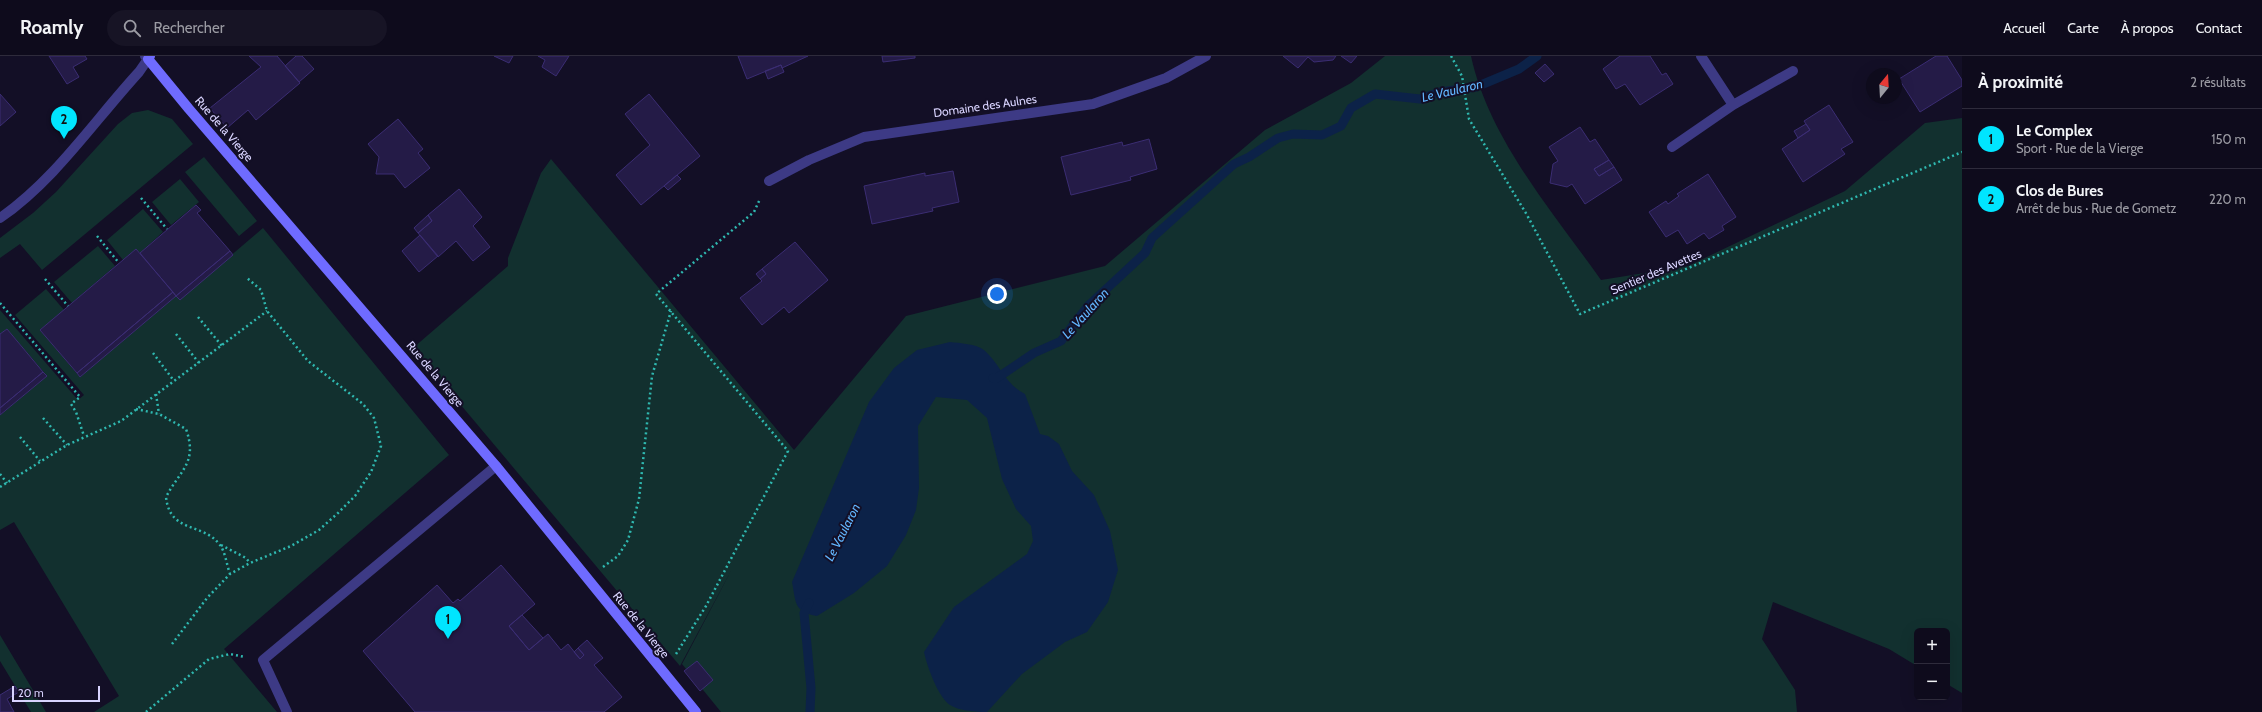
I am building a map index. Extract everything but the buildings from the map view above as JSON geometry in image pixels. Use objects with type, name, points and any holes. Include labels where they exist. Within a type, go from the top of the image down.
[{"type":"street","name":"Domaine des Aulnes","points":[[768,180],[809,160],[864,137],[1093,104],[1166,78],[1206,56]]},
{"type":"street","points":[[1701,56],[1733,105]]},
{"type":"street","points":[[0,218],[14,209],[56,168],[148,57]]},
{"type":"street","name":"Rue de la Vierge","points":[[148,57],[496,466],[661,671],[696,712]]},
{"type":"street","points":[[1672,147],[1733,105],[1793,71]]},
{"type":"street","points":[[287,712],[263,660],[496,466]]},
{"type":"path","name":"Sentier des Avettes","points":[[1451,56],[1462,76],[1465,102],[1469,119],[1527,215],[1580,314],[1962,152]]},
{"type":"path","points":[[661,671],[672,661],[706,606],[788,452],[656,294],[754,212],[768,180]]},
{"type":"path","points":[[141,198],[167,229]]},
{"type":"path","points":[[97,236],[120,263]]},
{"type":"path","points":[[172,644],[207,598],[230,574],[250,562],[291,546],[319,530],[338,513],[354,496],[371,472],[381,446],[374,418],[363,404],[308,361],[267,312],[261,290],[247,278]]},
{"type":"path","points":[[45,279],[68,306]]},
{"type":"path","points":[[0,303],[80,396],[71,404],[76,412],[84,436]]},
{"type":"path","points":[[600,569],[618,556],[628,540],[639,499],[652,376],[671,311]]},
{"type":"path","points":[[0,487],[67,445],[120,421],[267,312]]},
{"type":"path","points":[[198,317],[222,346]]},
{"type":"path","points":[[176,334],[199,363]]},
{"type":"path","points":[[153,354],[174,380]]},
{"type":"path","points":[[156,394],[159,414]]},
{"type":"path","points":[[136,409],[159,414],[186,429],[191,442],[185,470],[166,497],[167,508],[173,518],[182,524],[203,532],[221,545],[246,558],[250,562]]},
{"type":"path","points":[[43,418],[67,445]]},
{"type":"path","points":[[20,437],[40,461]]},
{"type":"path","points":[[0,474],[7,483]]},
{"type":"path","points":[[221,545],[230,574]]},
{"type":"path","points":[[146,712],[209,659],[230,654],[263,660]]},
{"type":"green space","points":[[1385,56],[1471,56],[1480,87],[1492,116],[1507,145],[1525,174],[1601,280],[1688,266],[1845,191],[1925,123],[1962,118],[1962,693],[1950,686],[1950,628],[1914,628],[1914,664],[1889,649],[1773,602],[1762,639],[1795,690],[1797,712],[721,712],[682,664],[732,569],[680,666],[413,348],[508,266],[508,258],[541,173],[551,159],[794,450],[906,316],[1105,266],[1265,130],[1351,83]]},
{"type":"green space","points":[[148,110],[172,119],[193,144],[42,270],[20,244],[0,258],[0,238],[33,213],[56,192],[118,124],[132,113]]},
{"type":"green space","points":[[204,157],[257,221],[239,236],[185,172]]},
{"type":"green space","points":[[180,179],[199,202],[171,225],[152,202]]},
{"type":"green space","points":[[143,209],[163,232],[140,253],[136,249],[123,260],[107,240]]},
{"type":"green space","points":[[263,228],[449,455],[224,649],[277,712],[94,712],[119,696],[14,522],[0,530],[0,415],[47,376],[7,329],[0,334],[0,310],[78,400],[84,395],[15,315],[46,289],[64,310],[40,330],[80,377],[176,296],[180,299]]},
{"type":"green space","points":[[98,246],[115,266],[72,303],[54,282]]},
{"type":"green space","points":[[0,635],[46,712],[31,712],[0,661]]},
{"type":"water","points":[[950,342],[972,345],[984,350],[1012,385],[1025,394],[1040,434],[1048,436],[1059,444],[1072,471],[1094,495],[1110,531],[1118,570],[1108,602],[1087,632],[1065,642],[1022,674],[987,712],[963,710],[950,705],[937,688],[924,652],[954,607],[1027,554],[1033,541],[1031,526],[1016,509],[1002,479],[987,418],[967,400],[936,397],[918,426],[919,488],[916,510],[906,535],[887,566],[854,593],[817,616],[804,612],[797,605],[792,582],[869,402],[894,368],[917,350]]},
{"type":"waterway","name":"Le Vaularon","points":[[993,378],[997,378],[1034,353],[1061,341],[1088,306],[1145,253],[1152,238],[1234,164],[1249,157],[1278,138],[1293,134],[1322,135],[1341,126],[1351,108],[1375,94],[1420,99],[1440,92],[1476,87],[1519,69],[1537,56]]},
{"type":"waterway","name":"Le Vaularon","points":[[809,603],[804,613],[811,688],[810,712]]},
{"type":"place","name":"Clos de Bures","points":[[64,139]]},
{"type":"place","name":"Le Complex","points":[[448,639]]}]
